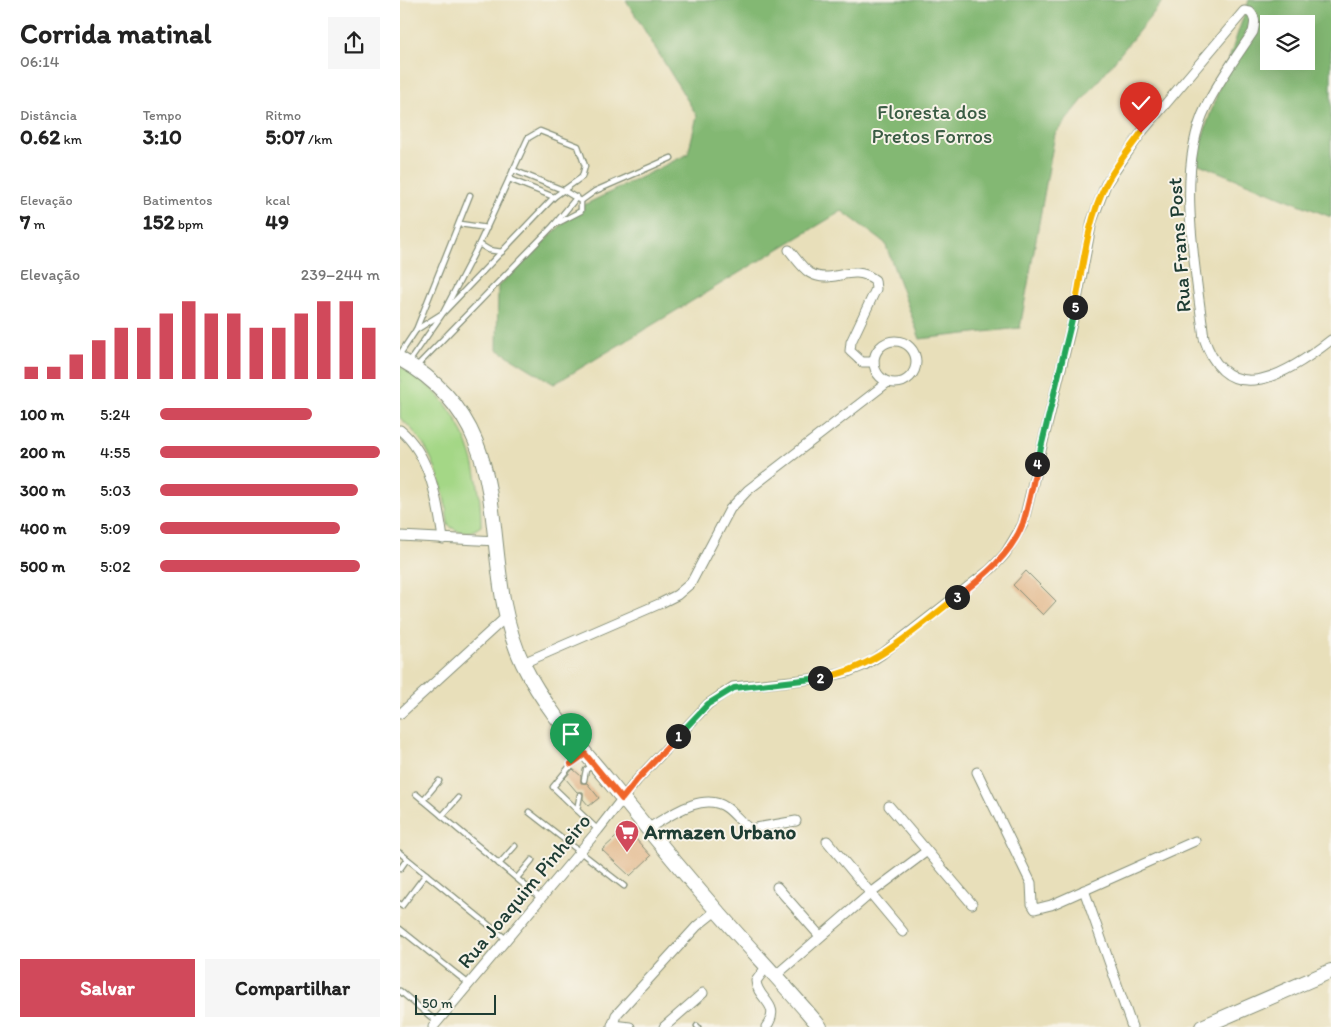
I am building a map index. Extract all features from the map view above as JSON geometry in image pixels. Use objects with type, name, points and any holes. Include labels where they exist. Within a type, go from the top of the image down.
[{"type":"main road","points":[[406,361],[448,395],[470,430],[488,485],[506,617],[523,663],[550,710],[647,829],[820,1027]]},
{"type":"main road","points":[[1202,1027],[1331,972]]},
{"type":"street","name":"Rua Frans Post","points":[[622,799],[688,725],[722,694],[746,685],[835,676],[863,666],[882,654],[976,582],[1005,554],[1023,524],[1074,315],[1092,220],[1106,184],[1141,133],[1244,11],[1250,12],[1253,16],[1255,22],[1253,32],[1206,107],[1193,151],[1190,178],[1193,231],[1204,338],[1210,354],[1220,370],[1249,380],[1262,380],[1282,372],[1307,359],[1331,340]]},
{"type":"street","points":[[789,250],[808,272],[818,277],[854,272],[867,274],[874,280],[876,289],[856,330],[851,342],[850,351],[862,362],[874,362]]},
{"type":"street","points":[[523,663],[659,604],[685,589],[691,583],[730,509],[748,490],[888,382],[901,382],[912,375],[916,363],[913,351],[902,343],[890,342],[879,349],[874,362],[878,374],[888,382]]},
{"type":"street","points":[[400,430],[419,454],[430,474],[443,539]]},
{"type":"street","points":[[400,536],[497,542]]},
{"type":"street","points":[[400,714],[506,617]]},
{"type":"street","points":[[976,772],[1031,883],[1032,904],[1035,909],[1051,905],[1195,841]]},
{"type":"street","name":"Rua Joaquim Pinheiro","points":[[435,1025],[622,799]]},
{"type":"street","points":[[647,829],[695,804],[708,801],[726,808],[750,829],[796,821]]},
{"type":"street","points":[[889,806],[972,904]]},
{"type":"street","points":[[827,841],[903,932]]},
{"type":"street","points":[[766,1027],[771,1020],[771,1007],[758,990],[756,981],[820,936],[871,892],[927,851]]},
{"type":"street","points":[[777,887],[820,936]]},
{"type":"street","points":[[1084,890],[1132,1027]]},
{"type":"street","points":[[630,1027],[612,1026],[616,1015],[697,926],[717,910]]},
{"type":"street","points":[[664,1027],[703,993]]},
{"type":"lane","points":[[406,361],[443,313],[554,197],[582,177],[585,166],[580,150],[574,144],[540,131],[533,134],[513,170],[487,228],[443,313],[416,330]]},
{"type":"lane","points":[[581,201],[594,191],[671,158]]},
{"type":"lane","points":[[513,170],[563,190],[581,201],[582,211],[554,225]]},
{"type":"lane","points":[[509,179],[554,197]]},
{"type":"lane","points":[[406,361],[416,330],[470,195]]},
{"type":"lane","points":[[406,361],[554,225],[577,197]]},
{"type":"lane","points":[[460,224],[487,228]]},
{"type":"lane","points":[[479,244],[489,250],[502,252]]},
{"type":"lane","points":[[584,780],[590,759]]},
{"type":"lane","points":[[590,759],[571,764],[554,786],[598,830]]},
{"type":"lane","points":[[423,800],[439,781]]},
{"type":"lane","points":[[416,794],[540,898]]},
{"type":"lane","points":[[577,810],[580,795]]},
{"type":"lane","points":[[442,816],[458,798]]},
{"type":"lane","points":[[529,812],[624,886]]},
{"type":"lane","points":[[500,864],[515,846]]},
{"type":"lane","points":[[400,853],[506,939]]},
{"type":"lane","points":[[400,869],[407,859]]},
{"type":"lane","points":[[516,878],[532,860]]},
{"type":"lane","points":[[400,904],[402,906],[426,874]]},
{"type":"lane","points":[[400,929],[468,984]]},
{"type":"lane","points":[[400,991],[435,1025]]},
{"type":"green space","name":"Floresta dos Pretos Forros","points":[[626,0],[1164,0],[1055,134],[1020,328],[920,339],[885,243],[842,211],[554,384],[497,349],[498,286],[580,207],[688,154],[697,116]]},
{"type":"green space","points":[[1249,0],[1331,0],[1331,217],[1194,162]]},
{"type":"green space","points":[[400,366],[434,391],[456,420],[464,436],[471,454],[479,490],[481,526],[472,531],[461,532],[448,525],[444,495],[435,467],[421,440],[400,418]]},
{"type":"building","points":[[1026,571],[1056,601],[1043,615],[1013,585]]},
{"type":"building","points":[[573,769],[581,776],[581,783],[587,783],[599,798],[589,806],[583,799],[583,792],[577,792],[565,778]]},
{"type":"building","name":"Armazen Urbano","points":[[626,828],[651,856],[630,876],[602,850]]},
{"type":"place","name":"Armazen Urbano","points":[[627,853]]},
{"type":"route","points":[[571,764],[585,754],[622,799],[637,780],[708,704],[722,694],[746,685],[835,676],[863,666],[882,654],[976,582],[1005,554],[1023,524],[1074,315],[1092,220],[1106,184],[1141,133]]}]
